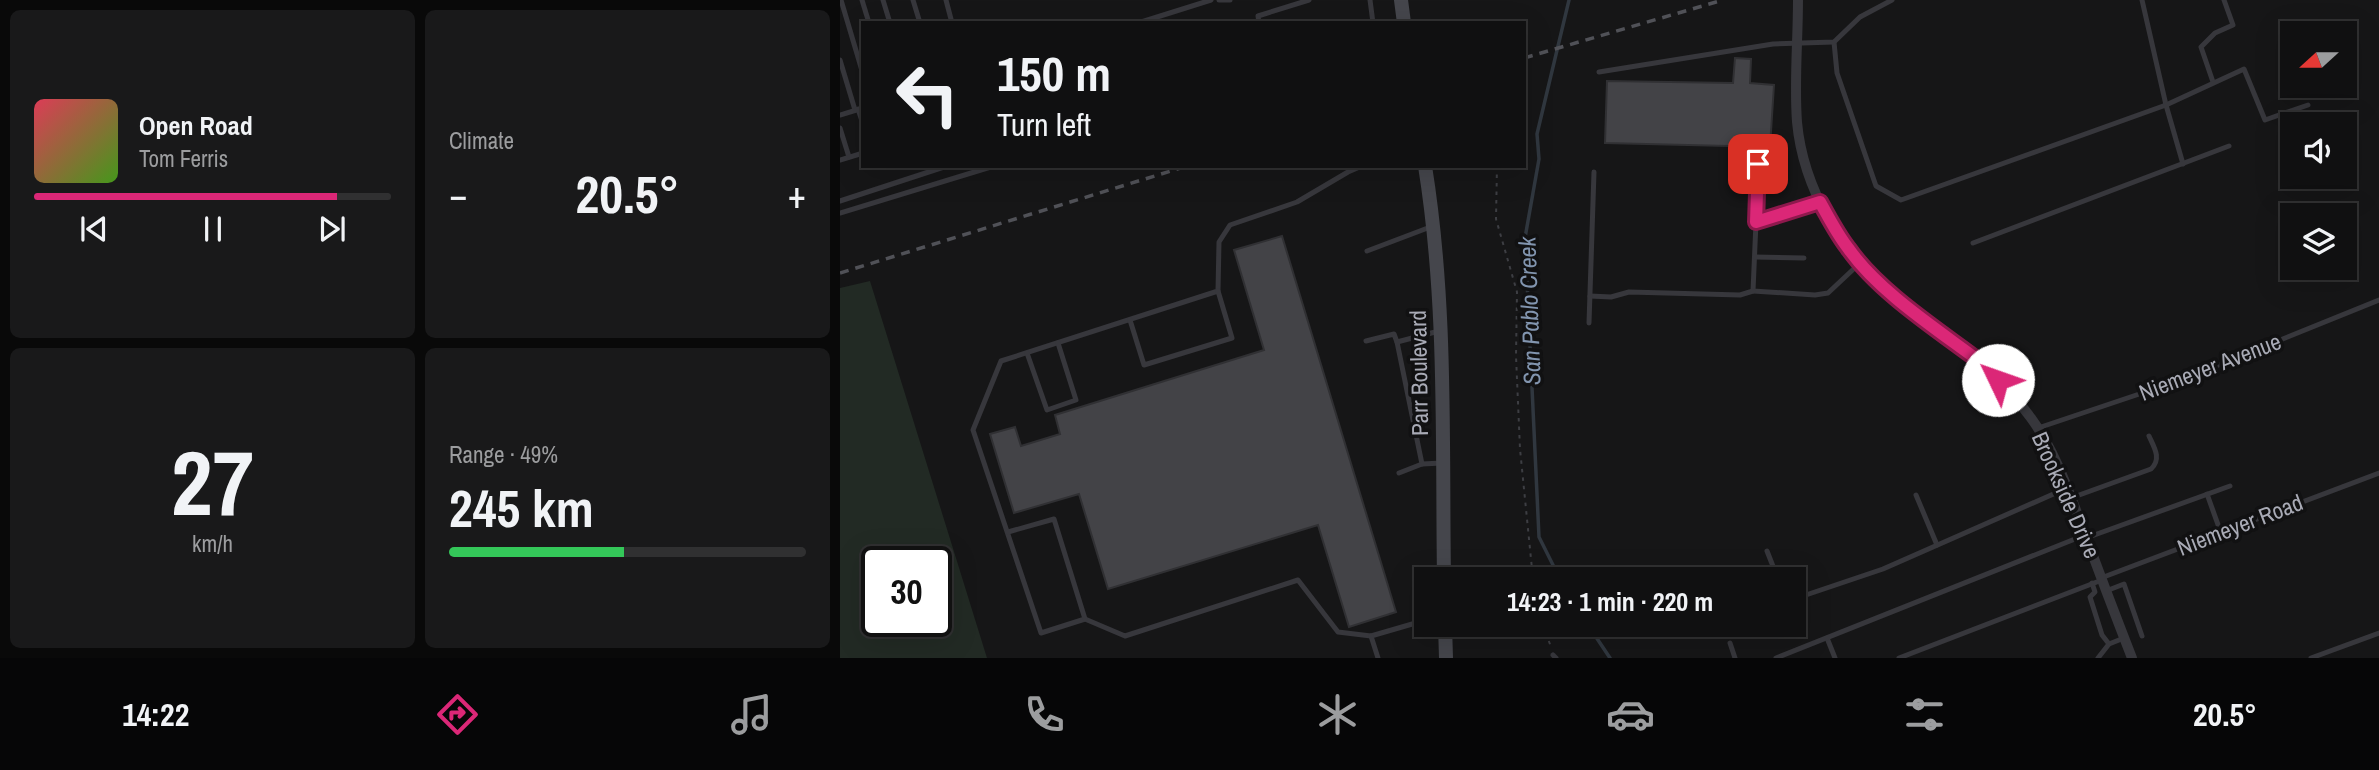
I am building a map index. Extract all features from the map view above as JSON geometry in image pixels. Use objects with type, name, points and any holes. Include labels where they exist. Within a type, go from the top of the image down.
[{"type":"street","points":[[1401,0],[1404,21]]},
{"type":"street","name":"Brookside Drive","points":[[1798,0],[1798,125],[1802,151],[1820,202],[1860,264],[1891,293],[1987,367],[2038,429],[2069,493],[2100,583],[2132,658]]},
{"type":"street","name":"Parr Boulevard","points":[[1425,168],[1434,226],[1442,331],[1444,567]]},
{"type":"street","points":[[1445,637],[1446,658]]},
{"type":"lane","points":[[841,0],[861,67]]},
{"type":"lane","points":[[862,0],[868,21]]},
{"type":"lane","points":[[883,0],[889,21]]},
{"type":"lane","points":[[913,0],[919,21]]},
{"type":"lane","points":[[946,0],[951,21]]},
{"type":"lane","points":[[1144,21],[1211,0]]},
{"type":"lane","points":[[1219,0],[1230,0]]},
{"type":"lane","points":[[1259,21],[1258,16],[1309,0]]},
{"type":"lane","points":[[1370,0],[1373,21]]},
{"type":"lane","points":[[1599,72],[1797,41],[1834,42],[1860,17],[1892,0]]},
{"type":"lane","points":[[2142,0],[2166,105],[2183,164]]},
{"type":"lane","points":[[2213,82],[2201,47],[2215,33],[2233,25],[2224,0]]},
{"type":"lane","points":[[1834,42],[1838,74],[1877,186],[1901,200],[2166,105],[2244,69],[2265,120],[2308,105]]},
{"type":"lane","points":[[840,60],[859,109],[840,115]]},
{"type":"lane","points":[[840,128],[849,157]]},
{"type":"lane","points":[[1973,243],[2229,146]]},
{"type":"lane","points":[[840,160],[861,154]]},
{"type":"lane","points":[[1754,291],[1758,164]]},
{"type":"lane","points":[[840,201],[941,168]]},
{"type":"lane","points":[[840,213],[987,168]]},
{"type":"lane","points":[[1130,320],[1144,365],[1232,338],[1218,292],[1219,242],[1230,225],[1297,202],[1357,168]]},
{"type":"lane","points":[[1589,323],[1594,172]]},
{"type":"lane","points":[[1756,222],[1820,202]]},
{"type":"lane","points":[[1367,251],[1434,226]]},
{"type":"lane","points":[[1755,257],[1804,258]]},
{"type":"lane","points":[[1590,296],[1611,297],[1629,292],[1740,295],[1754,291],[1815,295],[1828,293],[1860,264]]},
{"type":"lane","points":[[1218,292],[1001,361],[974,430],[1041,633],[1085,619],[1125,636],[1297,580],[1338,632],[1371,636],[1414,623]]},
{"type":"lane","name":"Niemeyer Avenue","points":[[2038,429],[2184,379],[2379,300]]},
{"type":"lane","points":[[1397,342],[1442,331]]},
{"type":"lane","points":[[1366,341],[1394,334],[1422,464]]},
{"type":"lane","points":[[1027,353],[1047,410],[1057,407],[1076,400],[1058,343]]},
{"type":"lane","points":[[1806,595],[1883,569],[2069,493],[2140,475],[2155,467],[2157,456],[2149,436]]},
{"type":"lane","points":[[1398,473],[1422,464],[1442,463]]},
{"type":"lane","name":"Niemeyer Road","points":[[2100,583],[2119,571],[2379,473]]},
{"type":"lane","points":[[1776,658],[2086,537],[2230,486]]},
{"type":"lane","points":[[2207,494],[2221,533]]},
{"type":"lane","points":[[1916,495],[1937,545]]},
{"type":"lane","points":[[1008,532],[1054,519],[1085,619]]},
{"type":"lane","points":[[1767,551],[1773,567]]},
{"type":"lane","points":[[2119,571],[2142,636]]},
{"type":"lane","points":[[1899,658],[2100,583],[2124,584]]},
{"type":"lane","points":[[2100,583],[2090,597],[2102,635],[2109,644]]},
{"type":"lane","points":[[2311,658],[2379,633]]},
{"type":"lane","points":[[1371,636],[1378,658]]},
{"type":"lane","points":[[1827,638],[1835,658]]},
{"type":"lane","points":[[2098,658],[2109,644],[2124,638]]},
{"type":"lane","points":[[1730,643],[1735,658]]},
{"type":"path","points":[[1497,168],[1496,219],[1517,292],[1516,356],[1520,449],[1532,567]]},
{"type":"path","points":[[1548,637],[1555,656]]},
{"type":"shaded area","points":[[870,281],[987,658],[840,658],[840,288]]},
{"type":"building","points":[[1735,58],[1751,59],[1750,83],[1774,85],[1770,147],[1605,143],[1607,81],[1733,83]]},
{"type":"building","points":[[1282,236],[1396,612],[1349,627],[1318,525],[1108,589],[1079,494],[1014,513],[990,434],[1015,427],[1021,446],[1060,434],[1055,415],[1264,350],[1234,250]]},
{"type":"waterway","name":"San Pablo Creek","points":[[1554,567],[1539,537],[1525,238],[1539,159],[1537,134],[1569,0]]},
{"type":"waterway","name":"San Pablo Creek","points":[[1596,637],[1610,658]]},
{"type":"railway","points":[[1526,57],[1723,0]]},
{"type":"railway","points":[[840,273],[1181,168]]},
{"type":"route","points":[[1758,164],[1756,222],[1820,202],[1848,249],[1870,274],[1987,367],[1998,380]]}]
